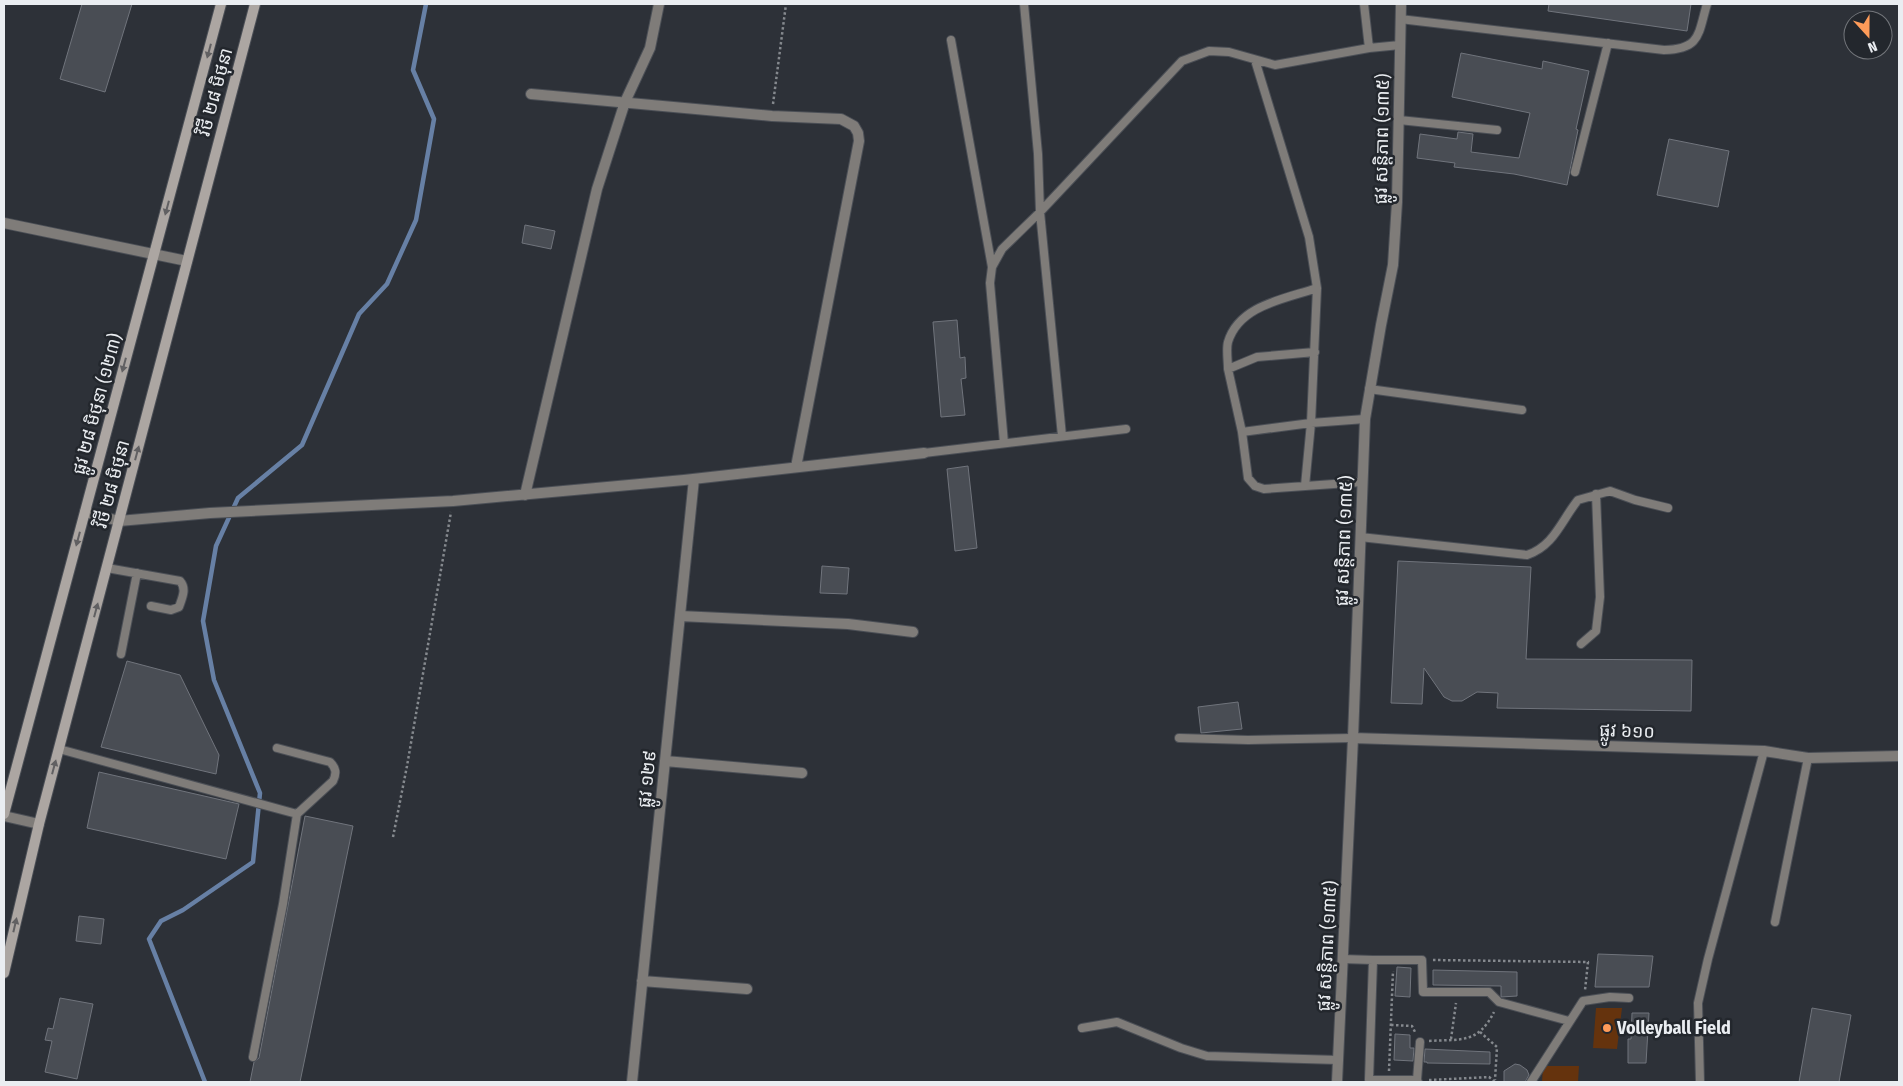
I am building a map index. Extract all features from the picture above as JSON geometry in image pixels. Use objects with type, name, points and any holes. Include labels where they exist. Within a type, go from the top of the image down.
[{"type":"main road","name":"ផ្លូវ ២៨ មិថុនា (១២៣)","points":[[4,815],[222,4]]},
{"type":"main road","name":"វិថី ២៨ មិថុនា","points":[[4,973],[39,824],[255,4]]},
{"type":"street","points":[[525,495],[597,189],[625,102],[650,48],[659,4]]},
{"type":"street","name":"ផ្លូវ សន្តិភាព (១៣៥)","points":[[1338,1082],[1365,419],[1393,265],[1397,202],[1400,4]]},
{"type":"street","points":[[531,94],[772,116],[841,119],[854,126],[859,140],[796,466]]},
{"type":"street","points":[[4,223],[187,261]]},
{"type":"street","points":[[85,512],[119,521],[210,513],[453,501],[694,479],[924,453]]},
{"type":"street","name":"ផ្លូវ ១២៩","points":[[632,1082],[694,479]]},
{"type":"street","points":[[680,616],[848,624],[913,632]]},
{"type":"street","name":"ផ្លូវ ៦១០","points":[[1353,738],[1764,751],[1808,758],[1899,756]]},
{"type":"street","points":[[665,761],[802,773]]},
{"type":"street","points":[[4,815],[39,824]]},
{"type":"street","points":[[642,980],[747,989]]},
{"type":"lane","points":[[1024,4],[1038,154],[1040,212],[1062,436]]},
{"type":"lane","points":[[1364,4],[1369,48]]},
{"type":"lane","points":[[1400,19],[1664,50],[1681,49],[1698,36],[1706,4]]},
{"type":"lane","points":[[951,40],[992,266],[990,283],[1004,443]]},
{"type":"lane","points":[[1575,172],[1608,43]]},
{"type":"lane","points":[[992,266],[1002,249],[1040,212],[1182,61],[1209,51],[1229,52],[1275,66],[1369,48],[1400,45]]},
{"type":"lane","points":[[1255,60],[1309,237],[1317,288],[1312,423],[1305,486]]},
{"type":"lane","points":[[1399,120],[1497,130]]},
{"type":"lane","points":[[1317,288],[1262,306],[1239,321],[1227,343],[1228,369],[1242,432],[1248,478],[1255,486],[1264,489],[1362,482]]},
{"type":"lane","points":[[1228,369],[1257,358],[1315,352]]},
{"type":"lane","points":[[1369,389],[1522,410]]},
{"type":"lane","points":[[1242,432],[1312,423],[1365,419]]},
{"type":"lane","points":[[924,453],[1126,429]]},
{"type":"lane","points":[[1360,537],[1527,555],[1539,551],[1549,543],[1578,500],[1610,491],[1635,500],[1668,508]]},
{"type":"lane","points":[[1581,644],[1596,631],[1600,597],[1596,494]]},
{"type":"lane","points":[[107,568],[180,581],[183,584],[184,589],[179,607],[170,610],[151,606]]},
{"type":"lane","points":[[121,654],[137,573]]},
{"type":"lane","points":[[1179,738],[1200,740],[1353,738]]},
{"type":"lane","points":[[252,1057],[283,904],[297,814],[333,780],[336,774],[335,767],[330,762],[278,748]]},
{"type":"lane","points":[[59,749],[297,814]]},
{"type":"lane","points":[[1700,1082],[1698,1003],[1764,751]]},
{"type":"lane","points":[[1775,922],[1808,758]]},
{"type":"lane","points":[[1342,959],[1422,960],[1423,992],[1489,992],[1499,1002],[1569,1021]]},
{"type":"lane","points":[[1373,960],[1369,1080],[1417,1081],[1420,1042]]},
{"type":"lane","points":[[1531,1082],[1583,1001],[1629,998]]},
{"type":"lane","points":[[1082,1028],[1117,1022],[1181,1048],[1207,1056],[1338,1060]]},
{"type":"path","points":[[772,116],[786,4]]},
{"type":"path","points":[[393,836],[453,501]]},
{"type":"path","points":[[1388,1081],[1393,960]]},
{"type":"path","points":[[1422,960],[1588,962],[1583,1001]]},
{"type":"path","points":[[1451,1039],[1457,992]]},
{"type":"path","points":[[1390,1025],[1412,1026],[1420,1042],[1471,1038],[1480,1032],[1488,1022],[1499,1002]]},
{"type":"path","points":[[1480,1032],[1497,1047],[1495,1082]]},
{"type":"path","points":[[1417,1081],[1489,1077],[1495,1082]]},
{"type":"shaded area","name":"Volleyball Field","points":[[1596,1008],[1622,1008],[1617,1049],[1593,1048]]},
{"type":"shaded area","points":[[1543,1066],[1579,1066],[1578,1082],[1542,1082]]},
{"type":"building","points":[[82,4],[132,4],[105,92],[60,79]]},
{"type":"building","points":[[1549,4],[1691,4],[1687,31],[1548,11]]},
{"type":"building","points":[[1461,53],[1542,69],[1543,61],[1589,71],[1576,129],[1578,130],[1567,185],[1514,174],[1454,167],[1455,163],[1417,158],[1420,134],[1457,139],[1458,132],[1473,134],[1471,152],[1519,158],[1530,113],[1452,97]]},
{"type":"building","points":[[1669,139],[1729,151],[1718,207],[1657,195]]},
{"type":"building","points":[[525,225],[555,231],[551,249],[522,243]]},
{"type":"building","points":[[957,320],[960,358],[965,357],[966,378],[961,379],[965,415],[941,417],[933,322]]},
{"type":"building","points":[[968,466],[977,548],[955,551],[947,469]]},
{"type":"building","points":[[1398,561],[1531,567],[1526,659],[1692,660],[1691,711],[1497,708],[1498,693],[1477,692],[1462,701],[1452,701],[1444,697],[1424,668],[1422,704],[1391,703]]},
{"type":"building","points":[[822,566],[849,568],[847,594],[820,593]]},
{"type":"building","points":[[127,661],[180,675],[219,755],[216,774],[101,747]]},
{"type":"building","points":[[1238,702],[1242,729],[1201,733],[1198,707]]},
{"type":"building","points":[[99,772],[239,804],[226,859],[87,828]]},
{"type":"building","points":[[305,816],[353,826],[300,1082],[250,1082],[254,1062],[259,1058]]},
{"type":"building","points":[[79,916],[104,919],[101,944],[76,941]]},
{"type":"building","points":[[1598,954],[1653,956],[1649,987],[1595,987]]},
{"type":"building","points":[[1397,967],[1411,968],[1410,997],[1395,996]]},
{"type":"building","points":[[1433,970],[1517,972],[1517,996],[1501,997],[1501,986],[1433,985]]},
{"type":"building","points":[[60,998],[93,1004],[77,1079],[45,1072],[52,1041],[45,1040],[48,1028],[53,1029]]},
{"type":"building","points":[[1812,1008],[1851,1015],[1839,1082],[1799,1082]]},
{"type":"building","points":[[1632,1013],[1649,1013],[1646,1063],[1628,1063],[1628,1039],[1631,1039]]},
{"type":"building","points":[[1395,1034],[1410,1035],[1410,1048],[1414,1048],[1413,1061],[1394,1060]]},
{"type":"building","points":[[1425,1049],[1490,1052],[1490,1064],[1427,1063],[1424,1062]]},
{"type":"building","points":[[1515,1064],[1527,1070],[1529,1075],[1525,1082],[1504,1082],[1504,1071]]},
{"type":"waterway","points":[[205,1082],[149,939],[161,921],[183,910],[253,862],[260,793],[214,680],[203,621],[216,546],[238,498],[302,445],[359,314],[387,284],[416,220],[434,119],[413,70],[426,4]]},
{"type":"place","name":"Volleyball Field","points":[[1607,1028]]}]
